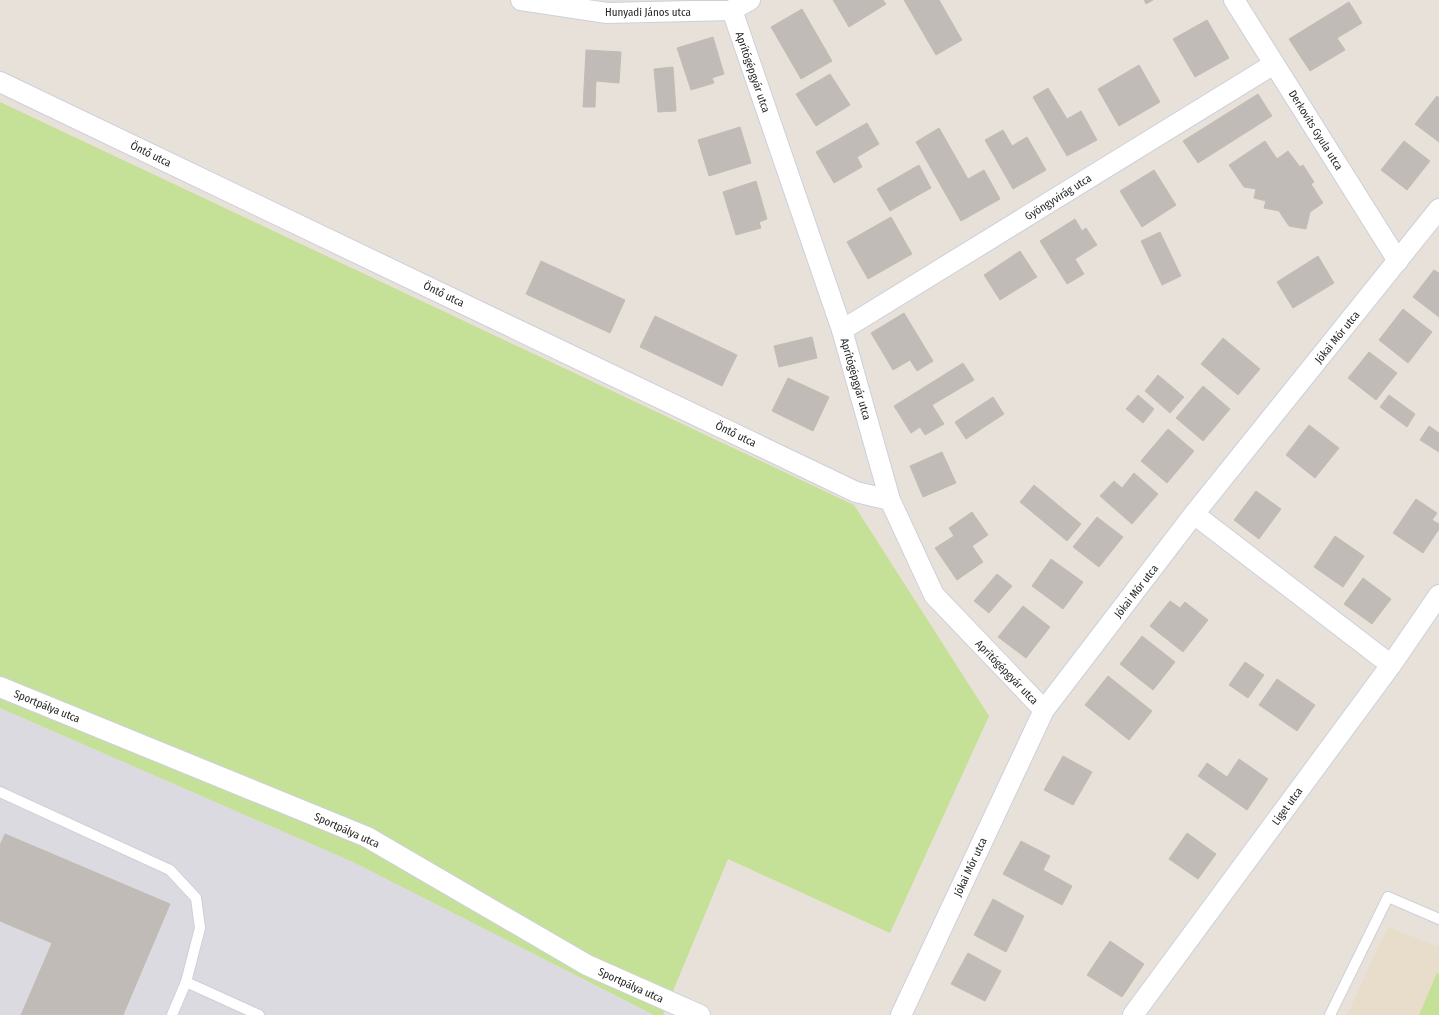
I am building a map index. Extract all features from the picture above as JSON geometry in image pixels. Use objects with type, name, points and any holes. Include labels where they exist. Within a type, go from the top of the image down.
[{"type":"street","name":"Hunyadi János utca","points":[[521,0],[607,13],[732,10],[750,0]]},
{"type":"street","name":"Derkovits Gyula utca","points":[[1234,0],[1398,261]]},
{"type":"street","name":"Aprítógépgyár utca","points":[[732,10],[842,330],[890,500],[934,595],[1044,710]]},
{"type":"street","name":"Gyöngyvirág utca","points":[[842,330],[1274,64]]},
{"type":"street","name":"Öntő utca","points":[[0,82],[856,492],[890,500]]},
{"type":"street","name":"Jókai Mór utca","points":[[901,1015],[1044,710],[1194,514],[1439,209]]},
{"type":"street","points":[[1194,514],[1391,665]]},
{"type":"street","name":"Liget utca","points":[[1132,1015],[1391,665],[1439,595]]},
{"type":"street","name":"Sportpálya utca","points":[[0,687],[367,837],[587,965],[700,1015]]},
{"type":"lane","points":[[0,792],[170,870],[196,898],[200,928],[186,982],[172,1015]]},
{"type":"lane","points":[[1330,1015],[1388,897],[1439,919]]},
{"type":"lane","points":[[186,982],[259,1015]]},
{"type":"shaded area","points":[[0,708],[353,862],[654,1015],[0,1015]]},
{"type":"shaded area","points":[[1388,927],[1439,947],[1439,1015],[1347,1015]]},
{"type":"green space","points":[[0,102],[854,505],[989,716],[890,933],[728,859],[663,1015],[654,1015],[353,862],[0,708]]},
{"type":"green space","points":[[1437,973],[1439,974],[1439,1015],[1419,1015]]},
{"type":"building","points":[[833,0],[883,0],[886,4],[849,27]]},
{"type":"building","points":[[904,0],[939,0],[962,40],[936,55]]},
{"type":"building","points":[[1144,0],[1153,0],[1146,4]]},
{"type":"building","points":[[1349,2],[1362,23],[1337,38],[1345,50],[1310,71],[1289,39]]},
{"type":"building","points":[[802,9],[832,61],[801,79],[771,27]]},
{"type":"building","points":[[1207,20],[1229,58],[1195,77],[1173,39]]},
{"type":"building","points":[[713,37],[724,74],[712,78],[714,83],[691,90],[677,48]]},
{"type":"building","points":[[586,50],[621,52],[619,83],[596,81],[595,107],[583,107]]},
{"type":"building","points":[[1139,65],[1160,102],[1119,126],[1098,89]]},
{"type":"building","points":[[673,67],[676,111],[658,112],[654,69]]},
{"type":"building","points":[[830,74],[850,105],[816,126],[796,94]]},
{"type":"building","points":[[1048,88],[1067,119],[1081,111],[1097,140],[1067,156],[1033,97]]},
{"type":"building","points":[[1258,94],[1272,116],[1198,163],[1183,141]]},
{"type":"building","points":[[1437,96],[1439,98],[1439,142],[1415,124]]},
{"type":"building","points":[[867,123],[879,144],[857,157],[862,167],[834,183],[816,152]]},
{"type":"building","points":[[740,127],[751,163],[709,176],[698,140]]},
{"type":"building","points":[[939,128],[968,179],[984,170],[1000,199],[961,221],[916,142]]},
{"type":"building","points":[[1003,130],[1012,146],[1027,137],[1046,170],[1013,189],[985,140]]},
{"type":"building","points":[[1265,141],[1277,159],[1288,151],[1300,167],[1303,165],[1314,182],[1311,184],[1323,203],[1310,212],[1306,229],[1289,226],[1279,211],[1264,208],[1266,201],[1254,198],[1256,189],[1244,187],[1229,165]]},
{"type":"building","points":[[1404,141],[1430,161],[1407,190],[1381,170]]},
{"type":"building","points":[[919,165],[931,188],[890,211],[877,189]]},
{"type":"building","points":[[1154,170],[1176,205],[1142,227],[1120,191]]},
{"type":"building","points":[[756,181],[767,219],[759,222],[761,228],[736,235],[723,192]]},
{"type":"building","points":[[891,217],[912,254],[868,279],[847,242]]},
{"type":"building","points":[[1075,219],[1082,231],[1086,228],[1097,245],[1075,259],[1084,274],[1067,284],[1040,241]]},
{"type":"building","points":[[1160,232],[1181,276],[1162,285],[1141,241]]},
{"type":"building","points":[[1020,251],[1037,277],[1000,300],[984,275]]},
{"type":"building","points":[[1318,256],[1334,283],[1293,308],[1277,282]]},
{"type":"building","points":[[541,261],[625,300],[610,333],[526,294]]},
{"type":"building","points":[[1434,270],[1439,273],[1439,317],[1413,297]]},
{"type":"building","points":[[1403,309],[1432,332],[1408,363],[1379,340]]},
{"type":"building","points":[[904,313],[933,361],[917,371],[910,360],[893,370],[871,333]]},
{"type":"building","points":[[655,316],[737,355],[722,386],[640,347]]},
{"type":"building","points":[[812,337],[817,358],[779,367],[774,346]]},
{"type":"building","points":[[1223,338],[1260,369],[1238,395],[1201,364]]},
{"type":"building","points":[[1369,352],[1397,373],[1376,400],[1348,378]]},
{"type":"building","points":[[963,363],[974,380],[932,405],[944,424],[925,435],[920,427],[911,433],[894,406]]},
{"type":"building","points":[[1158,375],[1184,397],[1170,413],[1145,391]]},
{"type":"building","points":[[788,378],[829,397],[813,431],[772,411]]},
{"type":"building","points":[[1203,386],[1230,409],[1203,441],[1176,418]]},
{"type":"building","points":[[1138,395],[1154,409],[1143,423],[1126,409]]},
{"type":"building","points":[[1389,395],[1415,414],[1407,427],[1380,407]]},
{"type":"building","points":[[993,397],[1004,414],[966,439],[955,422]]},
{"type":"building","points":[[1309,425],[1339,448],[1315,478],[1286,455]]},
{"type":"building","points":[[1429,426],[1439,433],[1439,452],[1420,440]]},
{"type":"building","points":[[1168,429],[1194,451],[1167,483],[1141,461]]},
{"type":"building","points":[[942,452],[956,483],[923,497],[910,466]]},
{"type":"building","points":[[1134,473],[1158,494],[1132,524],[1100,496],[1114,481],[1122,488]]},
{"type":"building","points":[[1034,485],[1081,524],[1067,541],[1020,502]]},
{"type":"building","points":[[1256,491],[1281,509],[1259,539],[1234,520]]},
{"type":"building","points":[[1416,499],[1437,513],[1432,520],[1439,524],[1439,529],[1423,553],[1393,533]]},
{"type":"building","points":[[972,512],[988,535],[972,546],[983,562],[957,580],[935,548],[954,536],[949,528]]},
{"type":"building","points":[[1097,517],[1123,537],[1099,567],[1073,547]]},
{"type":"building","points":[[1335,536],[1364,556],[1343,587],[1314,567]]},
{"type":"building","points":[[1051,559],[1083,582],[1063,609],[1032,586]]},
{"type":"building","points":[[997,574],[1012,586],[989,613],[974,601]]},
{"type":"building","points":[[1363,578],[1391,599],[1372,624],[1344,604]]},
{"type":"building","points":[[1170,601],[1180,608],[1185,602],[1208,620],[1183,652],[1150,626]]},
{"type":"building","points":[[1023,606],[1050,627],[1026,658],[998,637]]},
{"type":"building","points":[[1142,636],[1175,662],[1153,690],[1120,664]]},
{"type":"building","points":[[1245,662],[1264,675],[1248,698],[1229,685]]},
{"type":"building","points":[[1108,676],[1152,711],[1129,740],[1085,705]]},
{"type":"building","points":[[1277,679],[1315,705],[1297,731],[1259,705]]},
{"type":"building","points":[[1063,756],[1092,772],[1073,805],[1044,790]]},
{"type":"building","points":[[1239,759],[1268,779],[1247,810],[1198,776],[1207,763],[1227,777]]},
{"type":"building","points":[[1187,833],[1216,854],[1198,879],[1169,859]]},
{"type":"building","points":[[5,834],[170,904],[123,1015],[21,1015],[52,943],[0,921],[0,845]]},
{"type":"building","points":[[1021,841],[1050,856],[1043,870],[1072,886],[1062,905],[1003,874]]},
{"type":"building","points":[[993,899],[1024,916],[1006,952],[974,935]]},
{"type":"building","points":[[1110,941],[1144,964],[1122,997],[1087,975]]},
{"type":"building","points":[[968,953],[1001,971],[985,1001],[951,984]]}]
